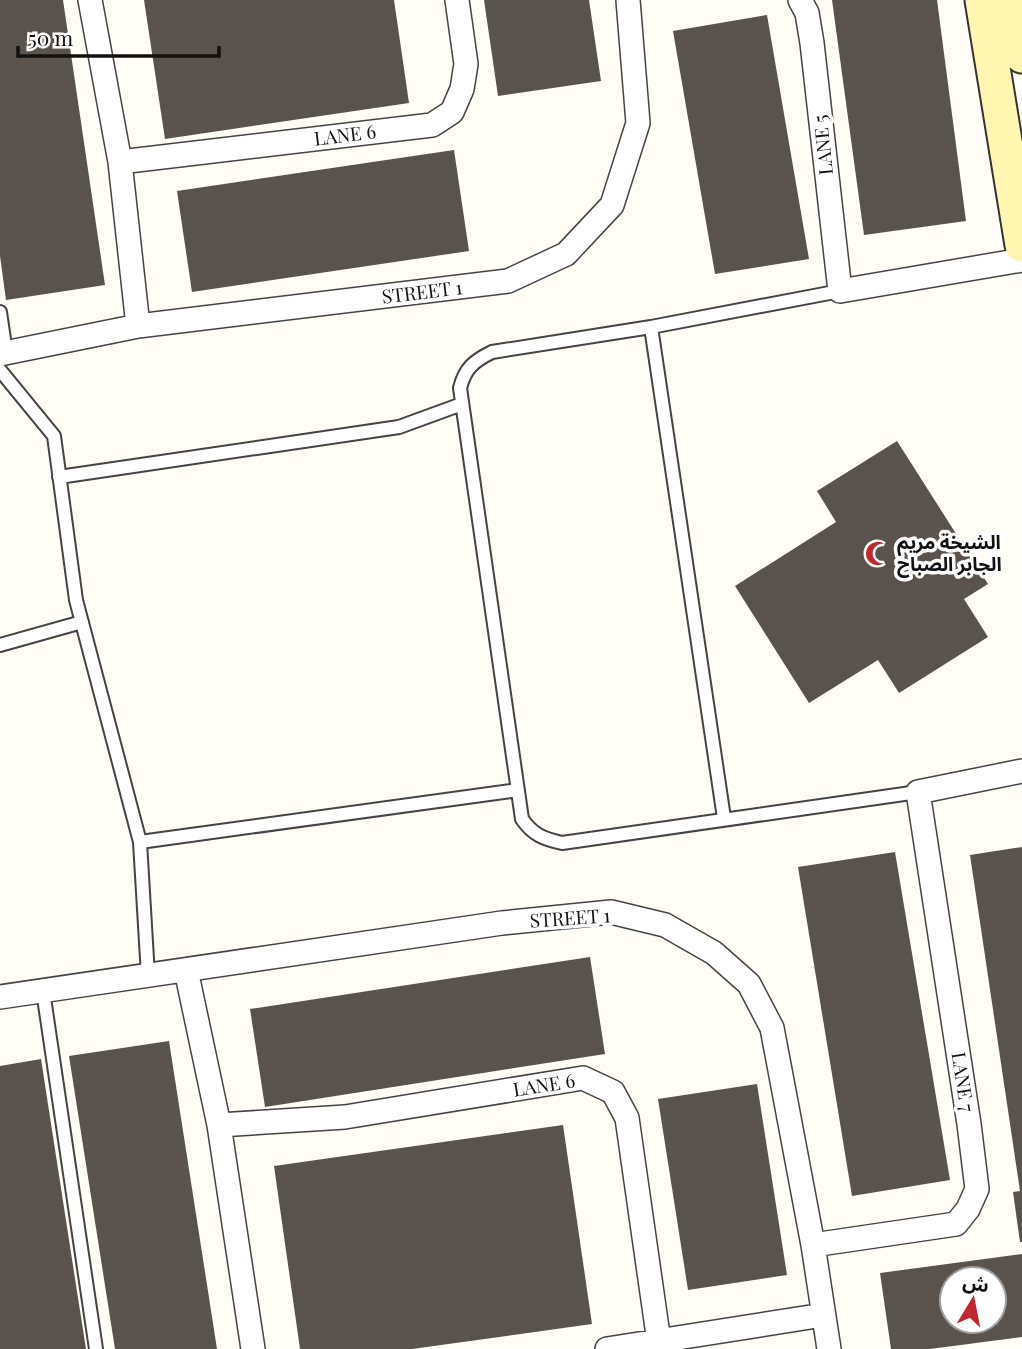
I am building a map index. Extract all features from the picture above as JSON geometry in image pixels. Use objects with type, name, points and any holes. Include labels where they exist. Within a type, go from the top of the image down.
[{"type":"main road","points":[[982,0],[1022,245]]},
{"type":"main road","points":[[1014,0],[1022,56]]},
{"type":"street","points":[[90,0],[120,162],[138,326]]},
{"type":"street","name":"LANE 6","points":[[120,162],[432,125],[452,112],[462,89],[466,64],[457,0]]},
{"type":"street","name":"STREET 1","points":[[2,359],[138,326],[508,281],[566,254],[612,205],[638,123],[628,0]]},
{"type":"street","name":"LANE 5","points":[[800,0],[807,13],[812,43],[840,291]]},
{"type":"street","points":[[840,291],[1022,260]]},
{"type":"street","points":[[918,792],[1022,771]]},
{"type":"street","name":"LANE 7","points":[[813,1245],[956,1224],[968,1209],[977,1189],[918,792]]},
{"type":"street","name":"STREET 1","points":[[0,997],[502,923],[611,912],[665,925],[714,953],[749,984],[772,1028],[813,1245],[828,1349]]},
{"type":"street","points":[[186,970],[219,1125],[253,1349]]},
{"type":"street","name":"LANE 6","points":[[219,1125],[345,1117],[583,1078],[612,1092],[628,1118],[659,1342]]},
{"type":"street","points":[[607,1349],[823,1315]]},
{"type":"lane","points":[[840,291],[651,327],[492,352],[477,359],[464,371],[460,388],[462,404],[522,818],[530,830],[543,839],[562,843],[918,792]]},
{"type":"lane","points":[[0,312],[2,359],[54,436],[76,600],[139,842],[148,976]]},
{"type":"lane","points":[[651,327],[724,818]]},
{"type":"lane","points":[[60,477],[400,427],[462,404]]},
{"type":"lane","points":[[0,645],[82,622]]},
{"type":"lane","points":[[139,842],[518,790]]},
{"type":"lane","points":[[43,991],[96,1349]]},
{"type":"building","points":[[0,0],[63,0],[105,285],[6,300],[0,256]]},
{"type":"building","points":[[144,0],[394,0],[409,103],[165,139]]},
{"type":"building","points":[[484,0],[589,0],[601,81],[498,96]]},
{"type":"building","points":[[832,0],[937,0],[966,221],[864,235]]},
{"type":"building","points":[[767,15],[809,259],[715,274],[673,31]]},
{"type":"building","points":[[454,150],[469,251],[192,292],[177,191]]},
{"type":"building","name":"الشيخة مريم الجابر الصباح","points":[[897,441],[988,584],[964,599],[988,637],[899,693],[878,660],[809,703],[735,586],[836,522],[817,491]]},
{"type":"building","points":[[1022,847],[1020,1242],[1013,1192],[1020,1191],[970,855]]},
{"type":"building","points":[[895,852],[950,1180],[852,1196],[798,867]]},
{"type":"building","points":[[590,957],[605,1054],[265,1107],[250,1009]]},
{"type":"building","points":[[169,1041],[217,1349],[115,1349],[69,1056]]},
{"type":"building","points":[[41,1059],[86,1349],[0,1349],[0,1066]]},
{"type":"building","points":[[757,1084],[787,1275],[688,1290],[658,1099]]},
{"type":"building","points":[[563,1125],[592,1324],[412,1349],[300,1349],[274,1166]]},
{"type":"building","points":[[1022,1254],[1022,1337],[930,1349],[891,1349],[880,1273],[938,1265],[938,1335],[1008,1335],[1008,1265],[940,1265]]},
{"type":"place","name":"الشيخة مريم الجابر الصباح","points":[[877,553]]}]
